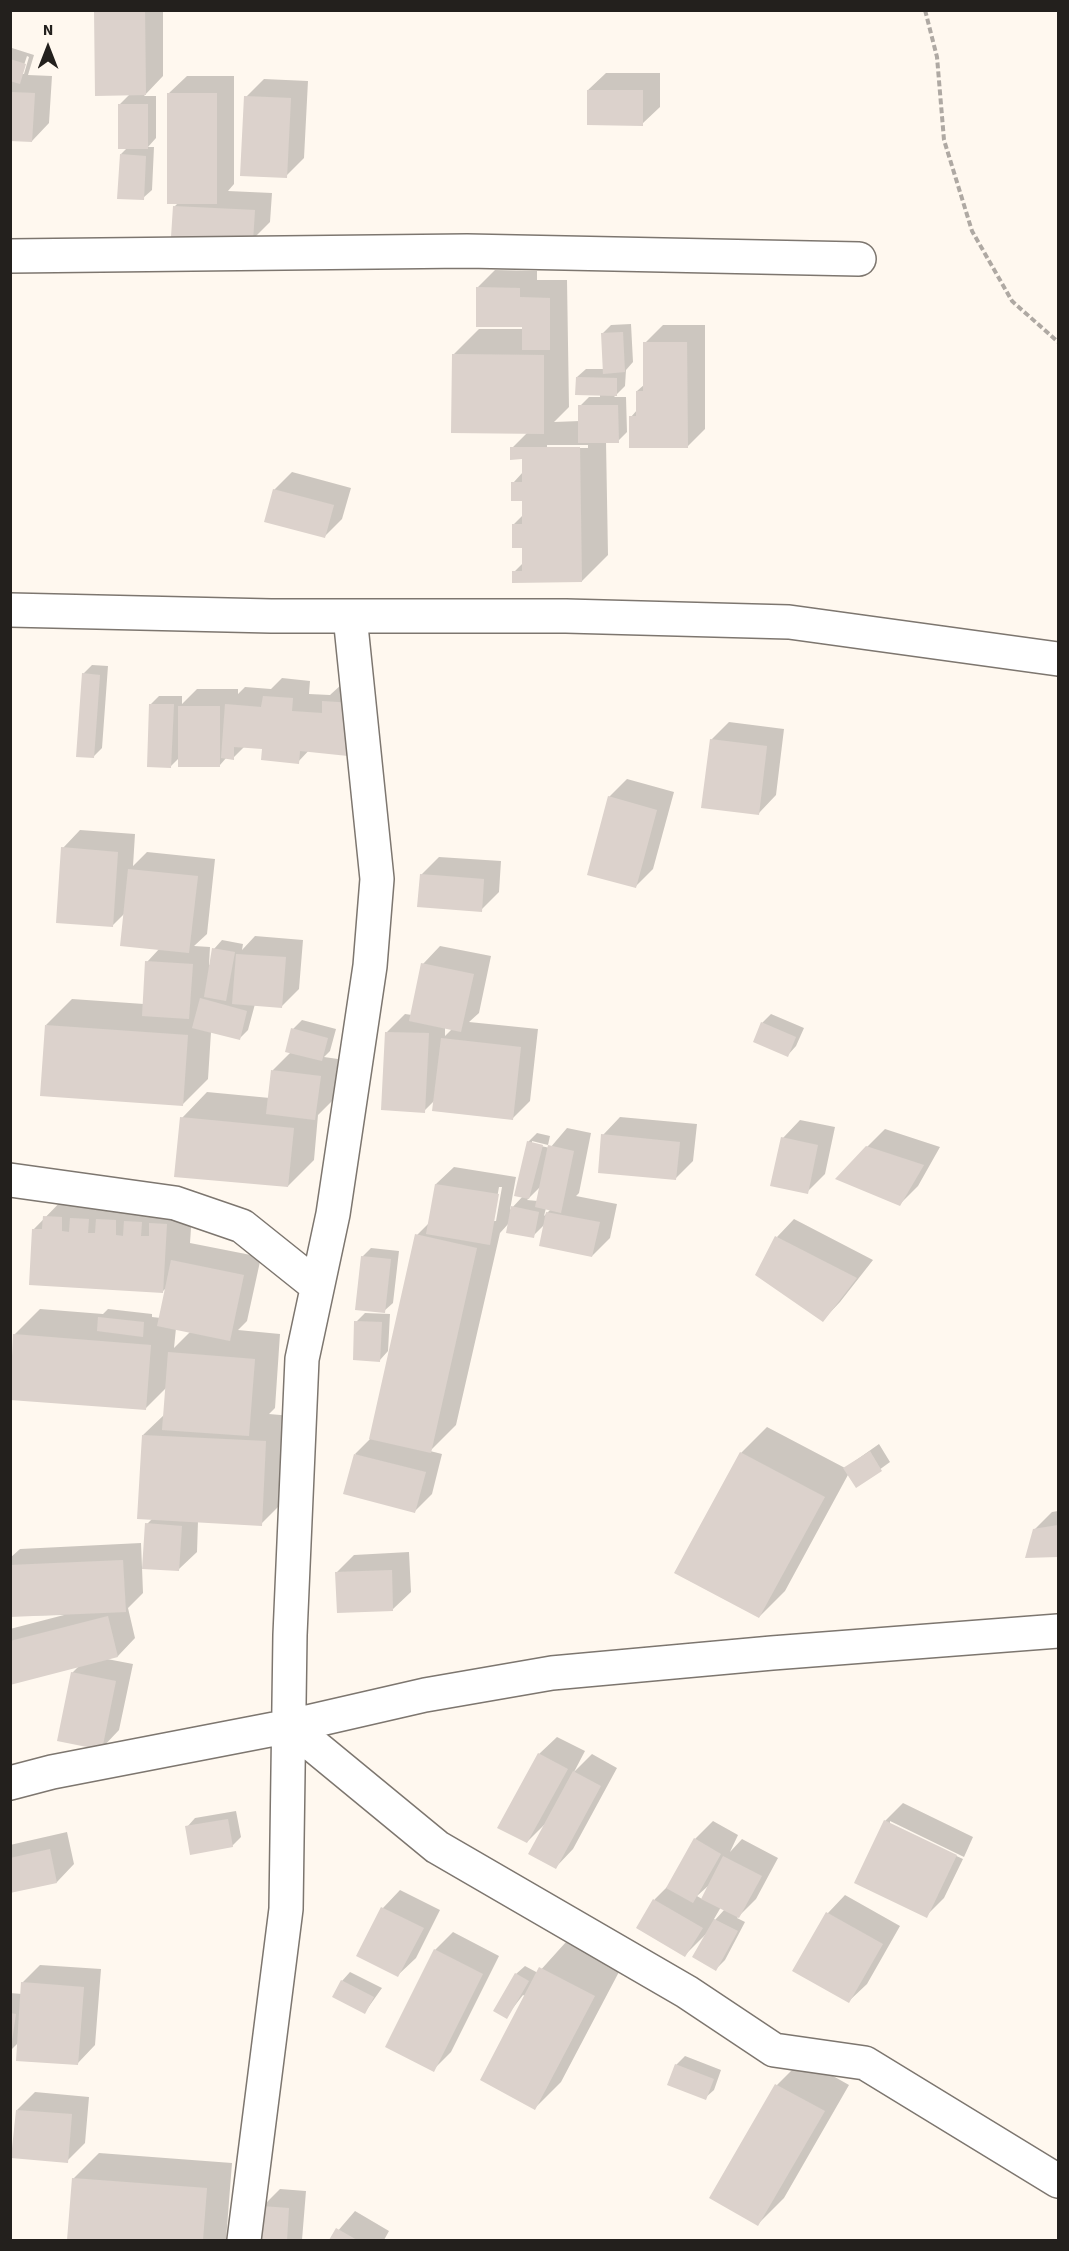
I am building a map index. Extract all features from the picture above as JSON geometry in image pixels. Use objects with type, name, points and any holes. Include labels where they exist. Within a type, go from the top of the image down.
[{"type":"street","points":[[10,256],[467,251],[859,259]]},
{"type":"street","points":[[10,610],[350,616],[566,616],[789,622],[1059,659]]},
{"type":"street","points":[[244,2241],[286,1909],[293,1543],[302,1359],[335,1202],[369,966],[377,879],[350,616]]},
{"type":"street","points":[[10,1180],[175,1203],[242,1226],[317,1286]]},
{"type":"street","points":[[10,1783],[52,1772],[290,1726],[425,1695],[552,1673],[1059,1631]]},
{"type":"street","points":[[290,1726],[437,1847],[687,1992],[774,2050],[865,2063],[1059,2181]]},
{"type":"path","points":[[925,10],[937,57],[944,140],[972,231],[1012,301],[1059,342]]},
{"type":"building","points":[[94,10],[145,10],[146,95],[95,96]]},
{"type":"building","points":[[10,59],[26,64],[20,84],[10,81]]},
{"type":"building","points":[[587,90],[643,90],[643,126],[587,125]]},
{"type":"building","points":[[10,92],[35,93],[32,142],[10,141]]},
{"type":"building","points":[[167,93],[217,93],[217,204],[167,204]]},
{"type":"building","points":[[244,96],[291,98],[287,178],[240,176]]},
{"type":"building","points":[[118,104],[148,104],[148,149],[118,149]]},
{"type":"building","points":[[120,154],[146,156],[144,200],[117,199]]},
{"type":"building","points":[[173,206],[255,210],[253,241],[171,237]]},
{"type":"building","points":[[476,287],[520,288],[520,297],[550,298],[550,350],[522,350],[522,327],[476,327]]},
{"type":"building","points":[[623,332],[625,372],[603,374],[601,333]]},
{"type":"building","points":[[643,342],[687,342],[688,448],[629,448],[629,416],[636,416],[636,391],[643,391]]},
{"type":"building","points":[[452,354],[544,355],[544,434],[451,433]]},
{"type":"building","points":[[576,377],[617,378],[617,396],[575,395]]},
{"type":"building","points":[[578,405],[618,405],[619,443],[578,443]]},
{"type":"building","points":[[510,447],[580,447],[582,582],[512,583],[512,571],[522,571],[522,548],[512,548],[512,524],[522,524],[522,501],[511,501],[511,482],[522,482],[522,459],[510,460]]},
{"type":"building","points":[[273,489],[334,505],[325,538],[264,522]]},
{"type":"building","points":[[82,673],[100,675],[94,758],[76,757]]},
{"type":"building","points":[[263,696],[293,698],[292,711],[322,713],[322,701],[353,703],[348,756],[300,751],[299,764],[261,760],[262,749],[234,747],[234,760],[221,758],[225,704],[261,707]]},
{"type":"building","points":[[149,704],[174,704],[171,768],[147,767]]},
{"type":"building","points":[[178,706],[220,706],[220,767],[178,767]]},
{"type":"building","points":[[710,739],[767,746],[759,815],[701,808]]},
{"type":"building","points":[[608,796],[657,810],[636,888],[587,875]]},
{"type":"building","points":[[61,847],[118,852],[113,927],[56,923]]},
{"type":"building","points":[[128,869],[198,876],[189,953],[120,946]]},
{"type":"building","points":[[420,874],[484,879],[482,912],[417,907]]},
{"type":"building","points":[[212,948],[235,952],[226,1001],[204,997]]},
{"type":"building","points":[[236,954],[286,957],[282,1008],[232,1004]]},
{"type":"building","points":[[145,961],[193,964],[189,1019],[142,1016]]},
{"type":"building","points":[[421,963],[474,974],[461,1032],[409,1021]]},
{"type":"building","points":[[200,998],[247,1011],[240,1040],[192,1028]]},
{"type":"building","points":[[761,1022],[796,1037],[788,1057],[753,1042]]},
{"type":"building","points":[[45,1025],[188,1035],[183,1106],[40,1096]]},
{"type":"building","points":[[291,1028],[328,1038],[322,1061],[285,1052]]},
{"type":"building","points":[[385,1032],[429,1033],[425,1113],[381,1110]]},
{"type":"building","points":[[441,1038],[521,1047],[513,1120],[432,1111]]},
{"type":"building","points":[[271,1070],[321,1076],[315,1120],[266,1114]]},
{"type":"building","points":[[180,1117],[294,1128],[288,1187],[174,1177]]},
{"type":"building","points":[[601,1134],[680,1142],[676,1180],[598,1173]]},
{"type":"building","points":[[781,1137],[818,1145],[808,1194],[770,1186]]},
{"type":"building","points":[[527,1141],[543,1145],[529,1199],[514,1196]]},
{"type":"building","points":[[548,1145],[574,1151],[561,1213],[535,1207]]},
{"type":"building","points":[[866,1146],[924,1165],[900,1206],[835,1179]]},
{"type":"building","points":[[435,1184],[499,1194],[490,1245],[426,1234]]},
{"type":"building","points":[[511,1206],[539,1212],[534,1238],[506,1233]]},
{"type":"building","points":[[546,1212],[600,1222],[592,1257],[539,1246]]},
{"type":"building","points":[[43,1216],[62,1217],[62,1231],[69,1232],[70,1218],[89,1219],[88,1233],[95,1233],[96,1219],[116,1220],[116,1235],[123,1236],[124,1221],[142,1222],[141,1236],[149,1236],[149,1223],[167,1224],[163,1293],[29,1285],[32,1229],[42,1229]]},
{"type":"building","points":[[415,1234],[477,1248],[431,1453],[369,1439]]},
{"type":"building","points":[[775,1236],[857,1278],[823,1322],[755,1275]]},
{"type":"building","points":[[361,1256],[391,1259],[385,1313],[355,1310]]},
{"type":"building","points":[[171,1260],[244,1275],[230,1341],[157,1326]]},
{"type":"building","points":[[98,1317],[144,1322],[143,1337],[97,1331]]},
{"type":"building","points":[[354,1321],[382,1322],[380,1362],[353,1360]]},
{"type":"building","points":[[13,1334],[151,1345],[146,1410],[10,1400]]},
{"type":"building","points":[[168,1352],[255,1359],[249,1436],[162,1430]]},
{"type":"building","points":[[142,1435],[266,1441],[262,1526],[137,1519]]},
{"type":"building","points":[[870,1451],[882,1471],[856,1488],[843,1468]]},
{"type":"building","points":[[740,1452],[825,1497],[759,1618],[674,1573]]},
{"type":"building","points":[[354,1454],[426,1472],[415,1513],[343,1494]]},
{"type":"building","points":[[145,1523],[182,1526],[179,1571],[142,1569]]},
{"type":"building","points":[[1058,1525],[1058,1557],[1025,1558],[1033,1529]]},
{"type":"building","points":[[123,1560],[126,1612],[10,1617],[10,1565]]},
{"type":"building","points":[[392,1570],[393,1611],[337,1613],[335,1572]]},
{"type":"building","points":[[108,1616],[118,1657],[10,1685],[10,1641]]},
{"type":"building","points":[[71,1672],[116,1681],[102,1750],[57,1741]]},
{"type":"building","points":[[538,1753],[568,1769],[527,1843],[497,1828]]},
{"type":"building","points":[[573,1771],[601,1786],[556,1869],[528,1854]]},
{"type":"building","points":[[228,1819],[233,1847],[190,1855],[185,1826]]},
{"type":"building","points":[[884,1820],[957,1855],[927,1918],[854,1883]]},
{"type":"building","points":[[694,1838],[721,1854],[693,1903],[666,1888]]},
{"type":"building","points":[[50,1849],[57,1883],[10,1893],[10,1858]]},
{"type":"building","points":[[723,1856],[762,1876],[739,1918],[701,1899]]},
{"type":"building","points":[[653,1899],[703,1928],[685,1957],[636,1928]]},
{"type":"building","points":[[381,1907],[424,1928],[398,1977],[356,1956]]},
{"type":"building","points":[[826,1912],[883,1944],[849,2003],[792,1971]]},
{"type":"building","points":[[714,1919],[738,1931],[716,1971],[692,1957]]},
{"type":"building","points":[[434,1949],[483,1974],[434,2072],[385,2047]]},
{"type":"building","points":[[539,1967],[595,1996],[535,2110],[480,2080]]},
{"type":"building","points":[[515,1973],[529,1981],[507,2019],[493,2011]]},
{"type":"building","points":[[341,1980],[374,1997],[365,2014],[332,1997]]},
{"type":"building","points":[[21,1982],[84,1987],[78,2065],[16,2061]]},
{"type":"building","points":[[10,2013],[16,2014],[12,2041],[10,2041]]},
{"type":"building","points":[[675,2064],[714,2079],[706,2100],[667,2085]]},
{"type":"building","points":[[775,2084],[825,2111],[758,2226],[709,2198]]},
{"type":"building","points":[[16,2110],[72,2114],[68,2163],[11,2158]]},
{"type":"building","points":[[72,2178],[207,2188],[203,2240],[67,2240]]},
{"type":"building","points":[[261,2206],[289,2208],[287,2240],[258,2240]]},
{"type":"building","points":[[336,2228],[357,2240],[329,2240]]}]
